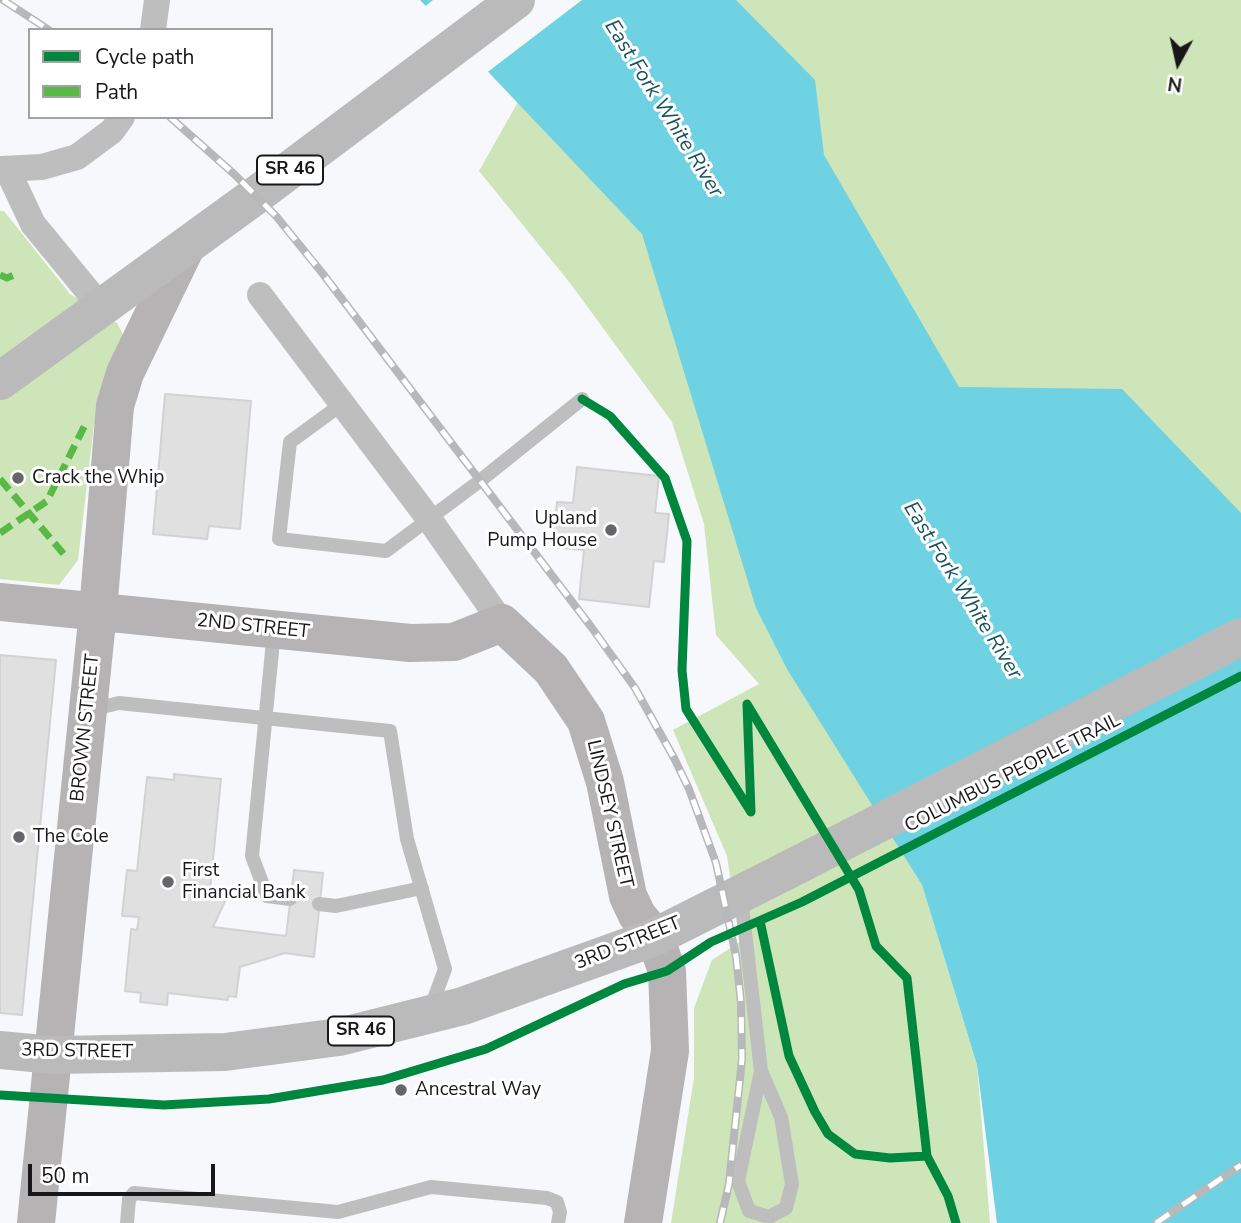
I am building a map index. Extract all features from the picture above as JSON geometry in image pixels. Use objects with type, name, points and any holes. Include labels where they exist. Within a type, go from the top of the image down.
[{"type":"highway","name":"SR 46","points":[[0,381],[186,247],[516,0]]},
{"type":"highway","name":"3RD STREET","points":[[0,1050],[53,1055],[225,1052],[339,1037],[463,1006],[656,937],[1241,637]]},
{"type":"main road","name":"BROWN STREET","points":[[36,1223],[98,611],[115,406],[125,373],[186,247]]},
{"type":"main road","name":"2ND STREET","points":[[0,602],[410,643],[454,642],[502,623]]},
{"type":"main road","name":"LINDSEY STREET","points":[[502,623],[551,669],[586,721],[605,782],[628,896],[637,915],[656,937],[667,971],[670,1051],[643,1223]]},
{"type":"street","points":[[153,28],[157,0]]},
{"type":"street","points":[[101,307],[33,224],[4,169],[42,167],[77,157],[112,131],[121,119]]},
{"type":"street","name":"LINDSEY STREET","points":[[260,295],[429,519],[502,623]]},
{"type":"lane","points":[[342,404],[290,442],[279,539],[386,551],[582,399]]},
{"type":"lane","points":[[274,629],[252,856],[267,895],[290,899]]},
{"type":"lane","points":[[88,710],[119,703],[390,731],[407,839],[445,969],[429,1015]]},
{"type":"lane","points":[[319,904],[336,906],[422,888]]},
{"type":"lane","points":[[741,893],[761,1071],[781,1117],[792,1184],[786,1208],[769,1217],[749,1211],[738,1181],[761,1071]]},
{"type":"lane","points":[[127,1223],[129,1199],[134,1194],[338,1213],[431,1187],[547,1198],[557,1202],[560,1212],[558,1223]]},
{"type":"path","points":[[582,399],[610,416],[665,478],[687,541],[682,670],[686,709],[751,811],[747,704],[825,834]]},
{"type":"path","points":[[846,868],[859,890],[876,946],[907,978],[927,1156]]},
{"type":"path","points":[[838,884],[863,871]]},
{"type":"green space","points":[[627,0],[1241,0],[1241,606],[866,795],[922,885],[977,1065],[990,1223],[671,1223],[694,1078],[694,1008],[712,960],[740,942],[727,856],[673,730],[759,684],[716,635],[704,524],[672,422],[570,283],[479,171],[531,79]]},
{"type":"green space","points":[[0,211],[4,211],[70,294],[117,323],[127,342],[94,425],[78,560],[59,585],[0,579]]},
{"type":"water","name":"East Fork White River","points":[[420,0],[736,0],[815,80],[824,155],[959,387],[1122,389],[1241,513],[1241,1223],[997,1223],[977,1065],[922,885],[787,669],[756,608],[642,234]]},
{"type":"pier","points":[[433,0],[582,0],[485,74],[423,8]]},
{"type":"building","points":[[165,394],[251,401],[240,529],[209,526],[207,539],[153,534]]},
{"type":"building","name":"Upland Pump House","points":[[577,467],[659,476],[655,513],[669,514],[664,562],[654,561],[649,607],[579,599],[584,550],[552,547],[557,502],[573,503]]},
{"type":"building","name":"The Cole","points":[[0,655],[56,660],[22,1015],[0,1013]]},
{"type":"building","name":"First Financial Bank","points":[[174,774],[221,779],[210,890],[227,897],[213,927],[286,936],[294,870],[323,873],[314,957],[285,953],[240,967],[236,997],[228,996],[228,1000],[168,993],[167,1005],[140,1002],[141,993],[125,991],[131,929],[137,930],[139,917],[122,916],[127,870],[137,871],[147,777],[174,780]]},
{"type":"railway","points":[[3,0],[46,28]]},
{"type":"railway","points":[[172,119],[276,216],[323,274],[592,628],[635,688],[674,758],[689,789],[716,863],[736,956],[741,1003],[742,1059],[729,1184],[720,1223]]},
{"type":"railway","points":[[1156,1223],[1241,1165]]},
{"type":"marked path","points":[[0,275],[7,278],[14,275]]},
{"type":"marked path","points":[[0,533],[47,501],[86,423]]},
{"type":"marked path","points":[[0,479],[68,559]]},
{"type":"cycle path","points":[[582,399],[610,416],[665,478],[687,541],[682,670],[686,709],[751,812],[747,704],[859,890],[876,946],[907,978],[927,1156],[948,1196],[956,1223]]},
{"type":"cycle path","name":"COLUMBUS PEOPLE TRAIL","points":[[0,1095],[164,1105],[269,1099],[383,1080],[486,1049],[624,984],[667,971],[711,942],[802,902],[1241,676]]},
{"type":"cycle path","points":[[760,921],[789,1056],[828,1134],[855,1154],[890,1158],[927,1156]]},
{"type":"place","name":"Crack the Whip","points":[[18,478]]},
{"type":"place","name":"Upland Pump House","points":[[611,530]]},
{"type":"place","name":"The Cole","points":[[19,837]]},
{"type":"place","name":"First Financial Bank","points":[[168,882]]},
{"type":"place","name":"Ancestral Way","points":[[401,1090]]}]
